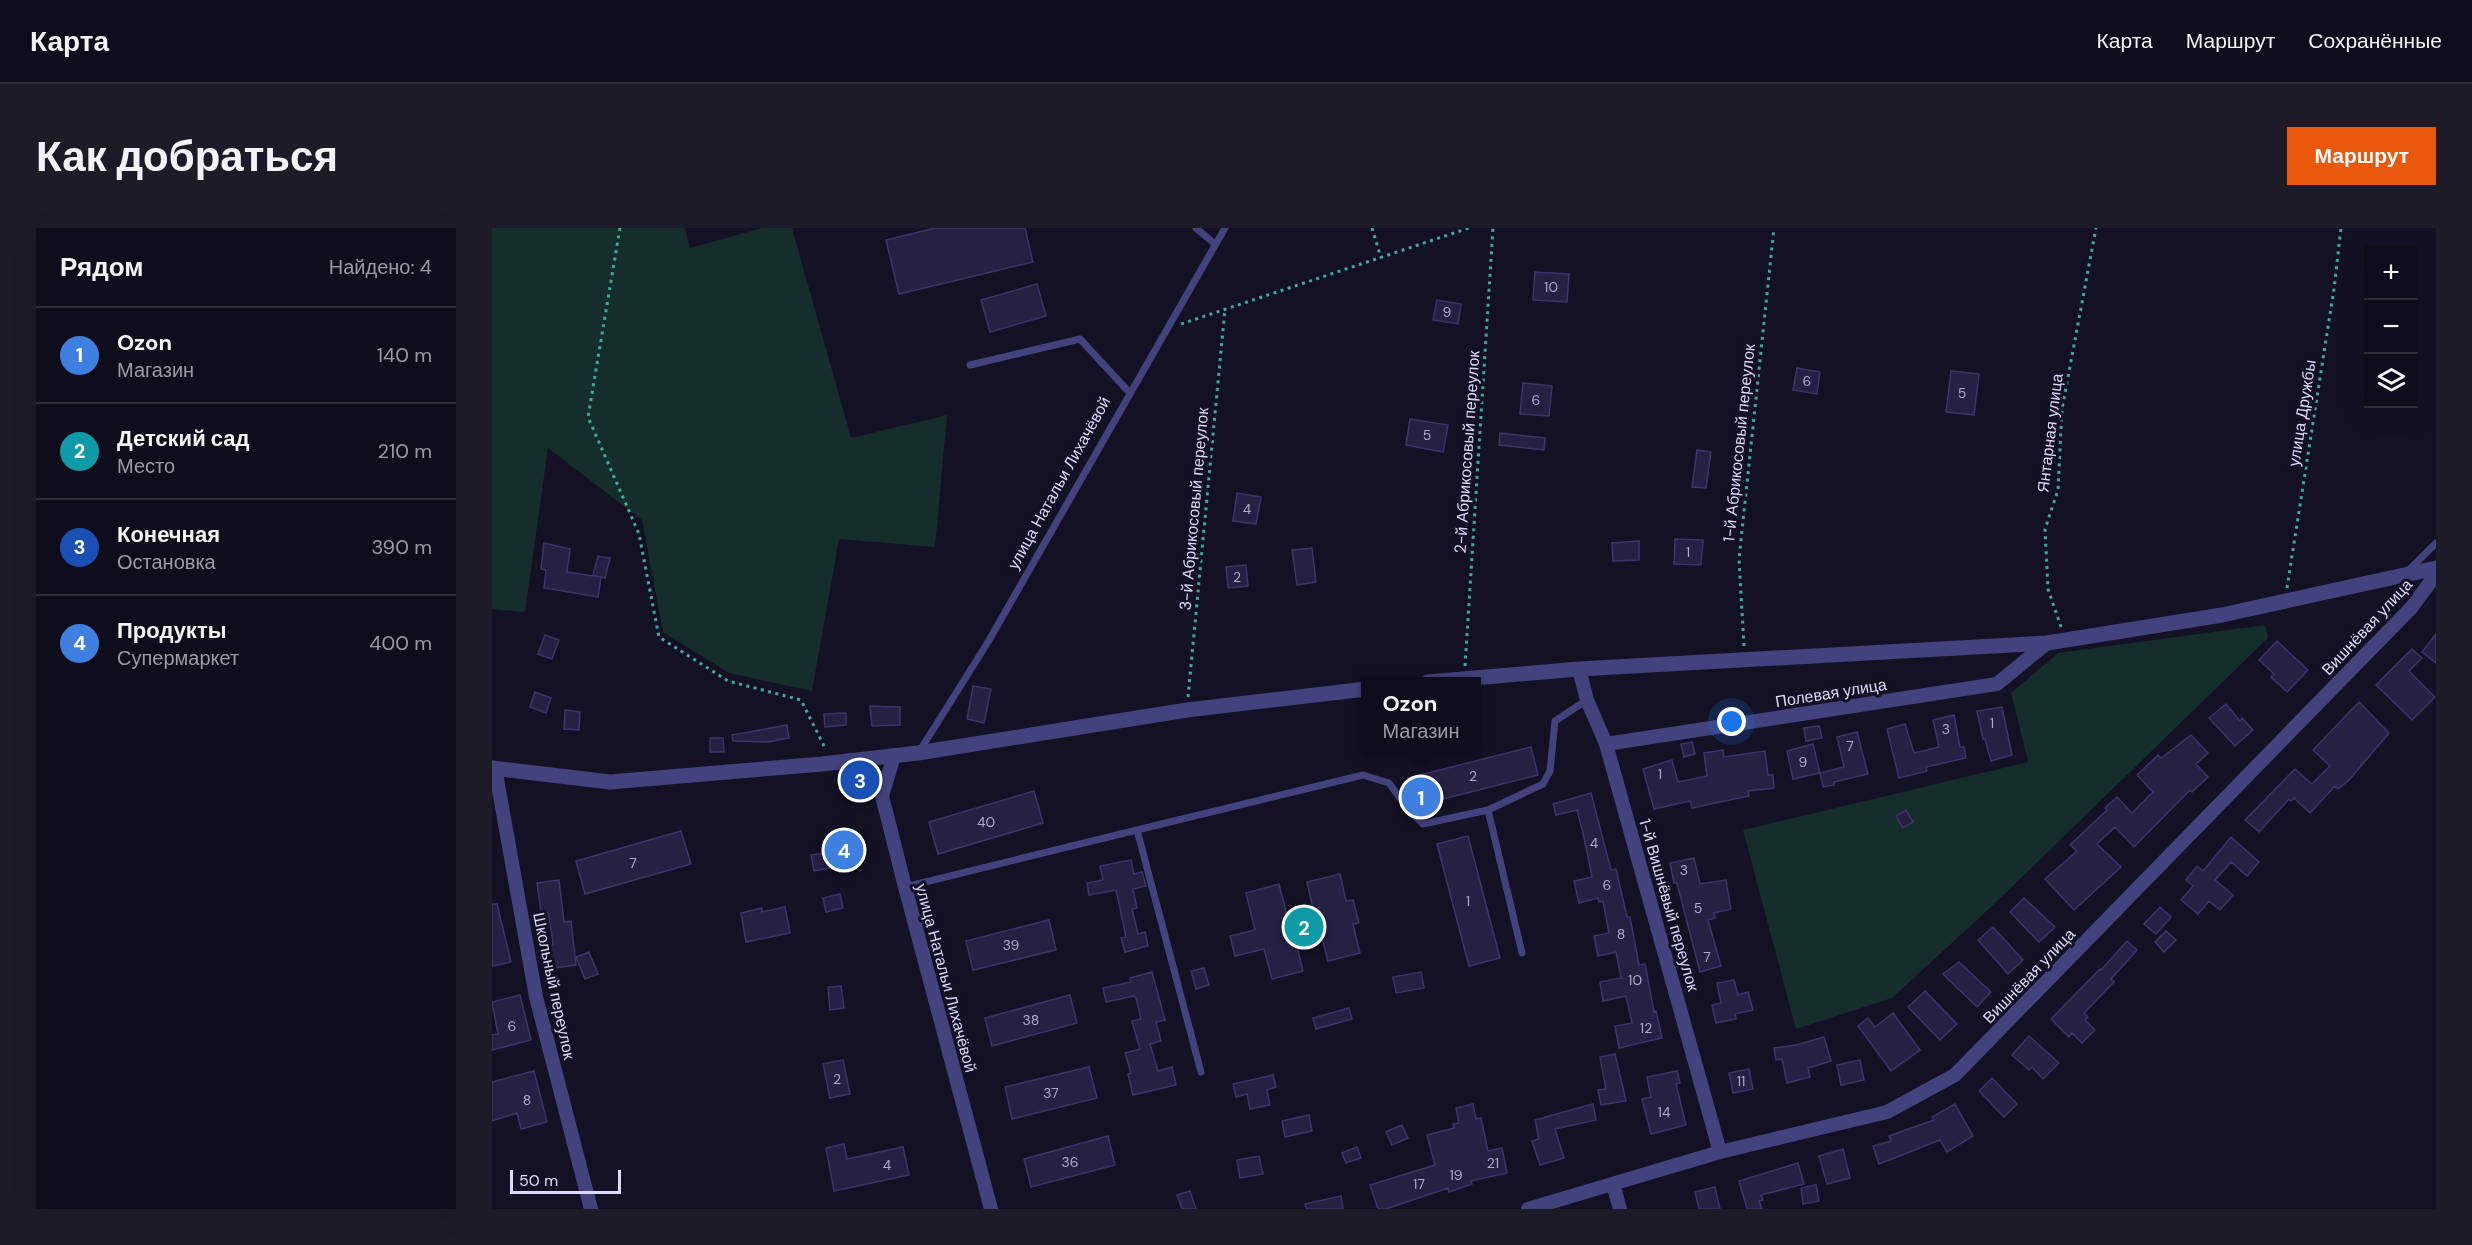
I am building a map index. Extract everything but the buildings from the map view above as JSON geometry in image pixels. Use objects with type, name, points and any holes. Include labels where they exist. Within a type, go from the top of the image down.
[{"type":"street","points":[[1465,677],[2047,643],[2222,615],[2436,568]]},
{"type":"street","name":"Вишнёвая улица","points":[[1528,1209],[1720,1152],[1887,1112],[1955,1075],[2412,607],[2436,574]]},
{"type":"street","name":"Полевая улица","points":[[1606,744],[1997,684],[2047,643]]},
{"type":"street","name":"1-й Вишнёвый переулок","points":[[1579,669],[1587,700],[1606,744],[1720,1152]]},
{"type":"street","points":[[493,768],[610,782],[832,763],[918,753],[1187,710],[1361,689]]},
{"type":"street","name":"улица Натальи Лихачёвой","points":[[894,756],[882,796],[904,887],[991,1209]]},
{"type":"street","name":"Школьный переулок","points":[[493,768],[536,997],[591,1209]]},
{"type":"street","points":[[1613,1184],[1620,1209]]},
{"type":"lane","points":[[1196,228],[1215,244]]},
{"type":"lane","name":"улица Натальи Лихачёвой","points":[[918,753],[988,642],[1129,392],[1225,228]]},
{"type":"lane","points":[[970,364],[1080,339],[1129,392]]},
{"type":"lane","points":[[2403,576],[2436,543]]},
{"type":"lane","points":[[904,887],[1363,775],[1389,783],[1408,810],[1423,824],[1488,810],[1543,784],[1550,771],[1556,721],[1587,700]]},
{"type":"lane","points":[[1488,810],[1522,953]]},
{"type":"lane","points":[[1137,830],[1201,1072]]},
{"type":"path","points":[[620,228],[588,417],[639,534],[659,637],[728,681],[801,700],[832,763]]},
{"type":"path","points":[[1372,228],[1381,258]]},
{"type":"path","points":[[1165,330],[1469,228]]},
{"type":"path","name":"2-й Абрикосовый переулок","points":[[1465,677],[1493,228]]},
{"type":"path","name":"1-й Абрикосовый переулок","points":[[1745,660],[1739,559],[1774,228]]},
{"type":"path","name":"Янтарная улица","points":[[2066,639],[2048,589],[2045,529],[2058,490],[2062,409],[2096,228]]},
{"type":"path","name":"улица Дружбы","points":[[2285,601],[2334,289],[2341,228]]},
{"type":"path","name":"3-й Абрикосовый переулок","points":[[1187,710],[1225,309]]},
{"type":"green space","points":[[492,228],[685,228],[690,248],[762,228],[792,228],[851,438],[947,415],[935,547],[839,539],[812,691],[729,673],[663,632],[642,520],[548,448],[525,612],[492,609]]},
{"type":"green space","points":[[2265,625],[2268,638],[1991,907],[1892,998],[1796,1029],[1743,830],[2028,762],[2011,693],[2058,653]]},
{"type":"place","name":"Конечная","points":[[860,780]]},
{"type":"place","name":"Ozon","points":[[1421,797]]},
{"type":"place","name":"Продукты","points":[[844,850]]},
{"type":"place","name":"Детский сад","points":[[1304,927]]}]
